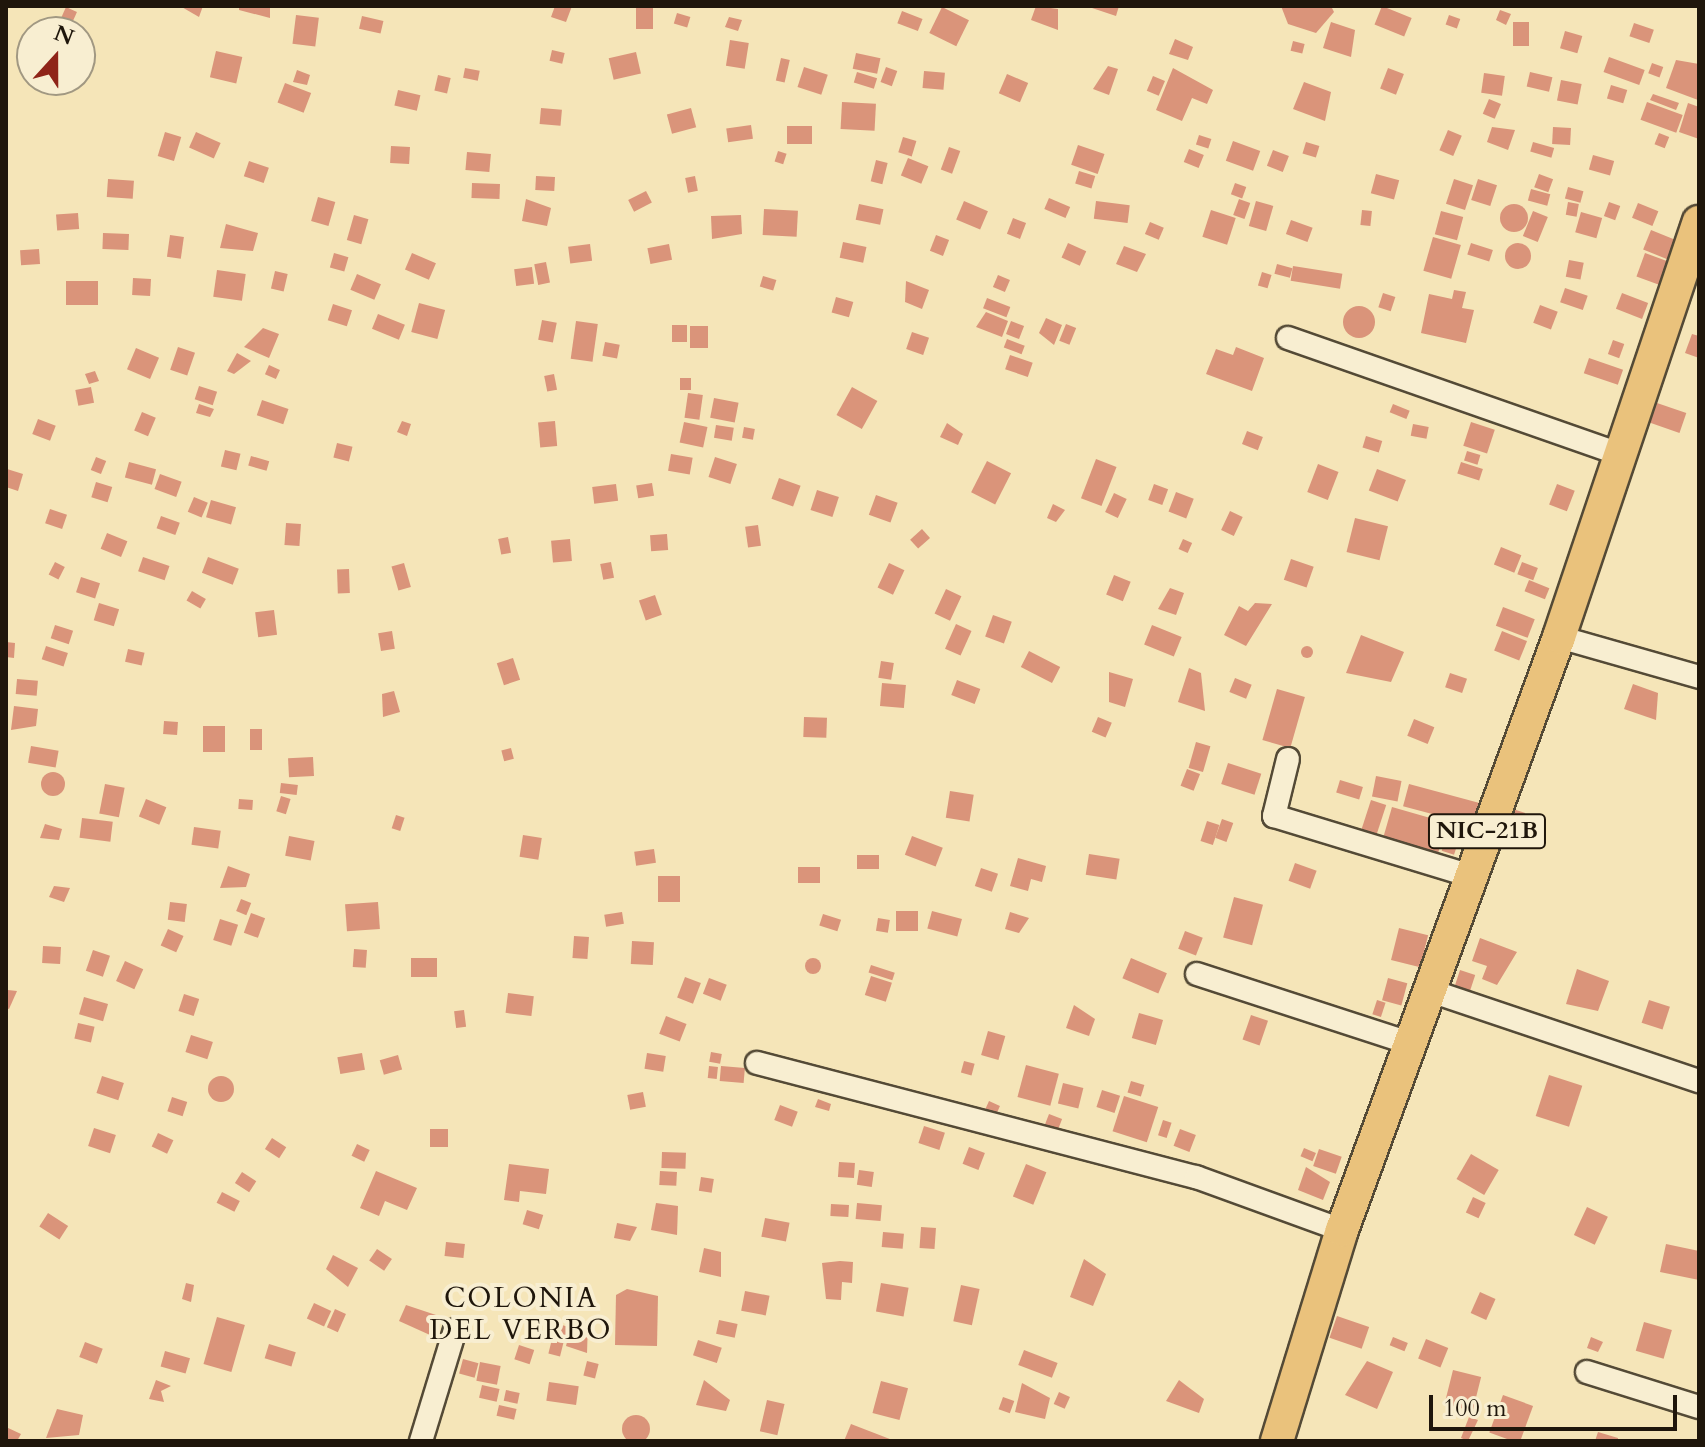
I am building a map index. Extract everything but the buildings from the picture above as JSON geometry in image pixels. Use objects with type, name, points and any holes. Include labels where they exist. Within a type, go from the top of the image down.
[{"type":"highway","name":"NIC-21B","points":[[1277,1441],[1342,1230],[1412,1044],[1692,264],[1699,222]]},
{"type":"street","points":[[1288,338],[1623,455]]},
{"type":"street","points":[[1559,637],[1699,677]]},
{"type":"street","points":[[1288,759],[1274,816],[1472,876]]},
{"type":"street","points":[[1197,974],[1412,1044]]},
{"type":"street","points":[[1431,991],[1699,1081]]},
{"type":"street","points":[[757,1063],[1196,1177],[1342,1230]]},
{"type":"street","points":[[421,1441],[455,1330]]},
{"type":"street","points":[[1587,1372],[1699,1407]]},
{"type":"district","name":"COLONIA DEL VERBO","points":[[521,1314]]}]
